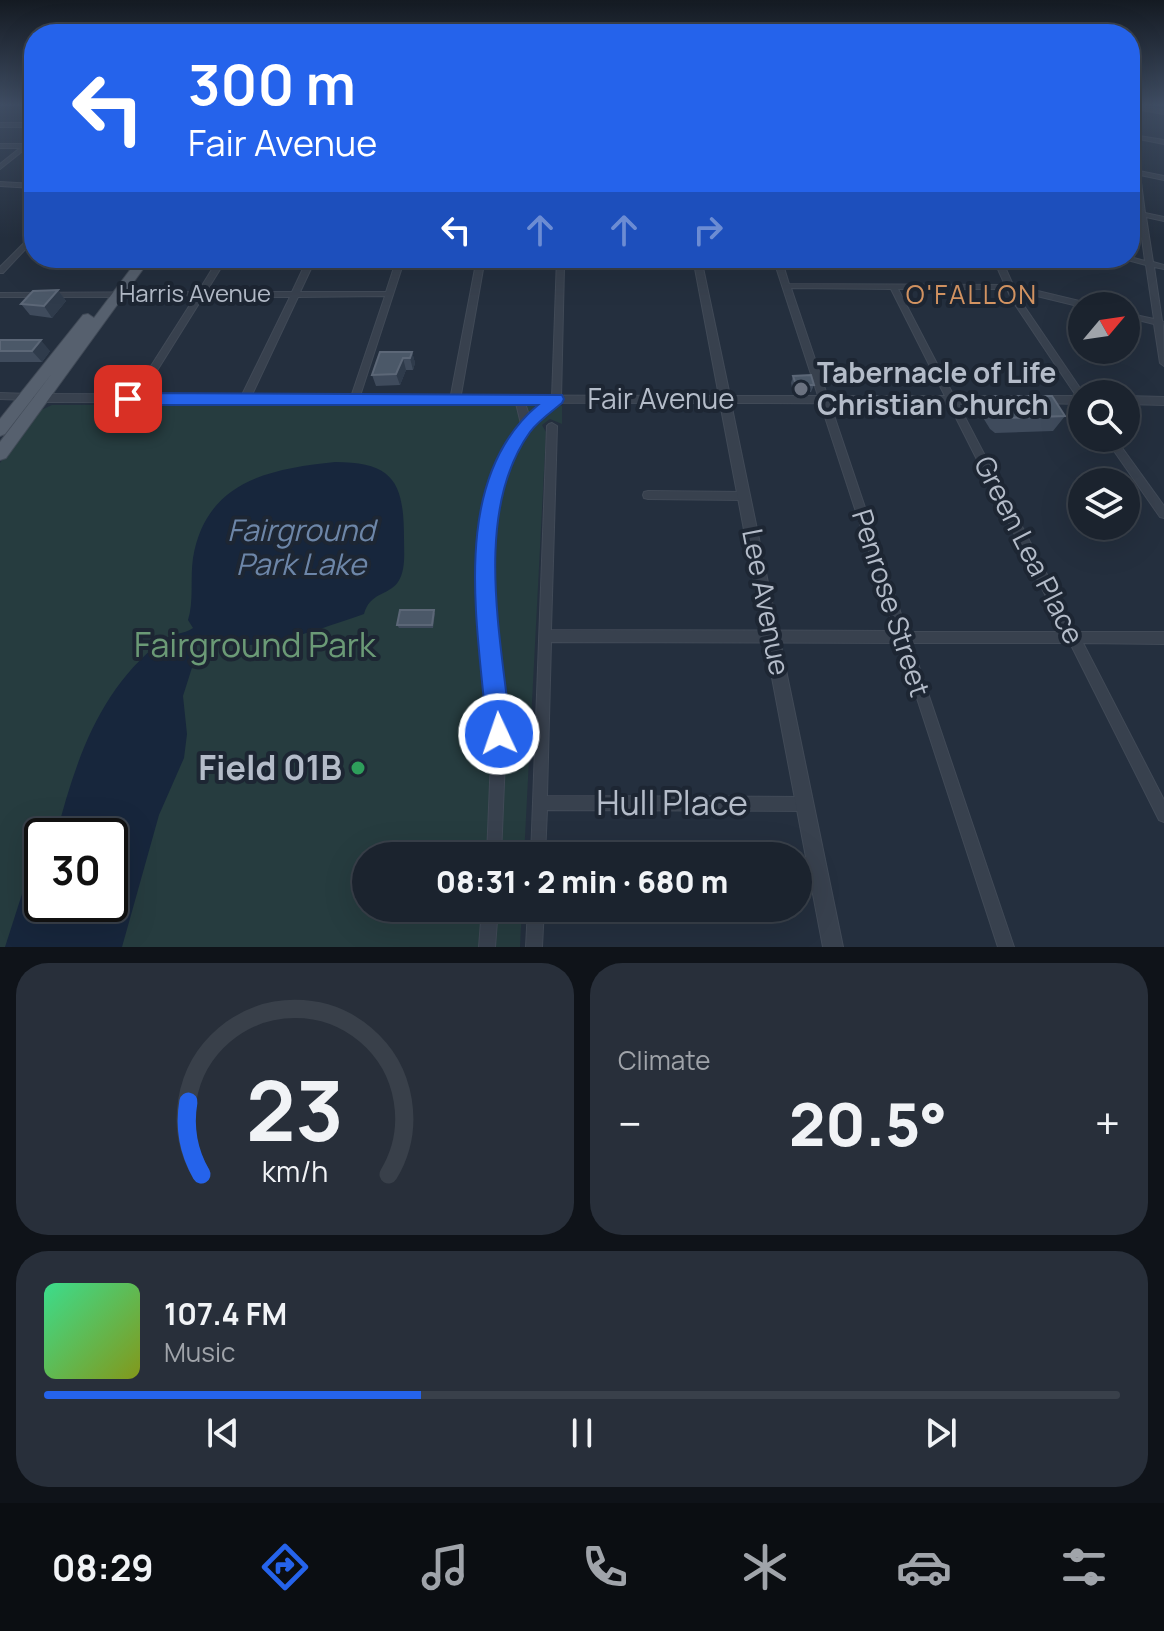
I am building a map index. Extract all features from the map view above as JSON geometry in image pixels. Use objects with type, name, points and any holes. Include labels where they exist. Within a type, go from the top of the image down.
[{"type":"main road","points":[[0,445],[113,294],[129,268]]},
{"type":"main road","points":[[0,454],[75,334],[136,268]]},
{"type":"main road","points":[[0,430],[34,398]]},
{"type":"street","points":[[0,167],[21,149]]},
{"type":"street","points":[[1140,173],[1164,178]]},
{"type":"street","points":[[0,184],[24,185]]},
{"type":"street","points":[[1140,205],[1161,324],[1164,363]]},
{"type":"street","points":[[1142,214],[1164,219]]},
{"type":"street","points":[[0,271],[24,246]]},
{"type":"street","points":[[1140,262],[1164,267]]},
{"type":"street","points":[[135,399],[217,268]]},
{"type":"street","points":[[245,399],[307,268]]},
{"type":"street","points":[[355,400],[398,268]]},
{"type":"street","points":[[455,400],[479,268]]},
{"type":"street","points":[[495,842],[499,734],[485,545],[494,486],[526,424],[556,399],[561,268]]},
{"type":"street","name":"Lee Avenue","points":[[699,268],[833,947]]},
{"type":"street","name":"Penrose Street","points":[[780,268],[1006,947]]},
{"type":"street","points":[[1001,268],[1020,307],[1069,380]]},
{"type":"street","points":[[786,286],[1010,287],[1068,301]]},
{"type":"street","name":"Green Lea Place","points":[[893,286],[1164,815]]},
{"type":"street","name":"Harris Avenue","points":[[0,295],[389,294]]},
{"type":"street","points":[[1140,319],[1161,324]]},
{"type":"street","name":"Fair Avenue","points":[[0,396],[355,400],[1019,400]]},
{"type":"street","points":[[520,399],[526,424]]},
{"type":"street","points":[[1033,400],[1068,399]]},
{"type":"street","points":[[1140,400],[1164,401]]},
{"type":"street","points":[[539,842],[552,426]]},
{"type":"street","points":[[1120,452],[1164,514]]},
{"type":"street","points":[[648,495],[744,496]]},
{"type":"street","points":[[545,636],[1164,638]]},
{"type":"street","name":"Hull Place","points":[[540,803],[804,804]]},
{"type":"street","points":[[487,947],[489,922]]},
{"type":"street","points":[[534,947],[535,922]]},
{"type":"green space","name":"Fairground Park","points":[[538,404],[542,417],[562,406],[562,424],[550,419],[542,425],[546,432],[525,842],[352,842],[352,922],[521,922],[520,947],[0,947],[0,463],[39,411],[52,405]]},
{"type":"water","name":"Fairground Park Lake","points":[[355,463],[371,466],[392,480],[402,504],[403,520],[404,556],[398,582],[370,602],[364,614],[322,628],[263,643],[205,645],[202,641],[194,646],[196,655],[183,696],[187,734],[184,758],[159,815],[122,947],[5,947],[24,891],[24,922],[128,922],[128,818],[61,818],[81,754],[106,704],[140,660],[170,636],[193,628],[188,620],[193,558],[200,532],[211,512],[226,496],[244,484],[264,475],[310,465]]},
{"type":"building","points":[[58,290],[44,306],[21,304],[33,291]]},
{"type":"building","points":[[0,340],[41,340],[32,351],[0,351]]},
{"type":"building","points":[[380,352],[412,352],[410,358],[403,358],[396,374],[372,375]]},
{"type":"building","points":[[811,375],[814,385],[796,385],[793,376]]},
{"type":"building","points":[[993,396],[1052,396],[1065,416],[1006,418],[1001,415]]},
{"type":"building","points":[[400,610],[434,610],[432,625],[397,625]]},
{"type":"place","name":"Tabernacle of Life Christian Church","points":[[801,389]]},
{"type":"place","name":"Field 01B","points":[[358,768]]},
{"type":"district","name":"O'FALLON","points":[[972,295]]},
{"type":"route","points":[[128,399],[556,399],[526,424],[515,441],[494,486],[487,515],[486,580],[499,734]]}]
